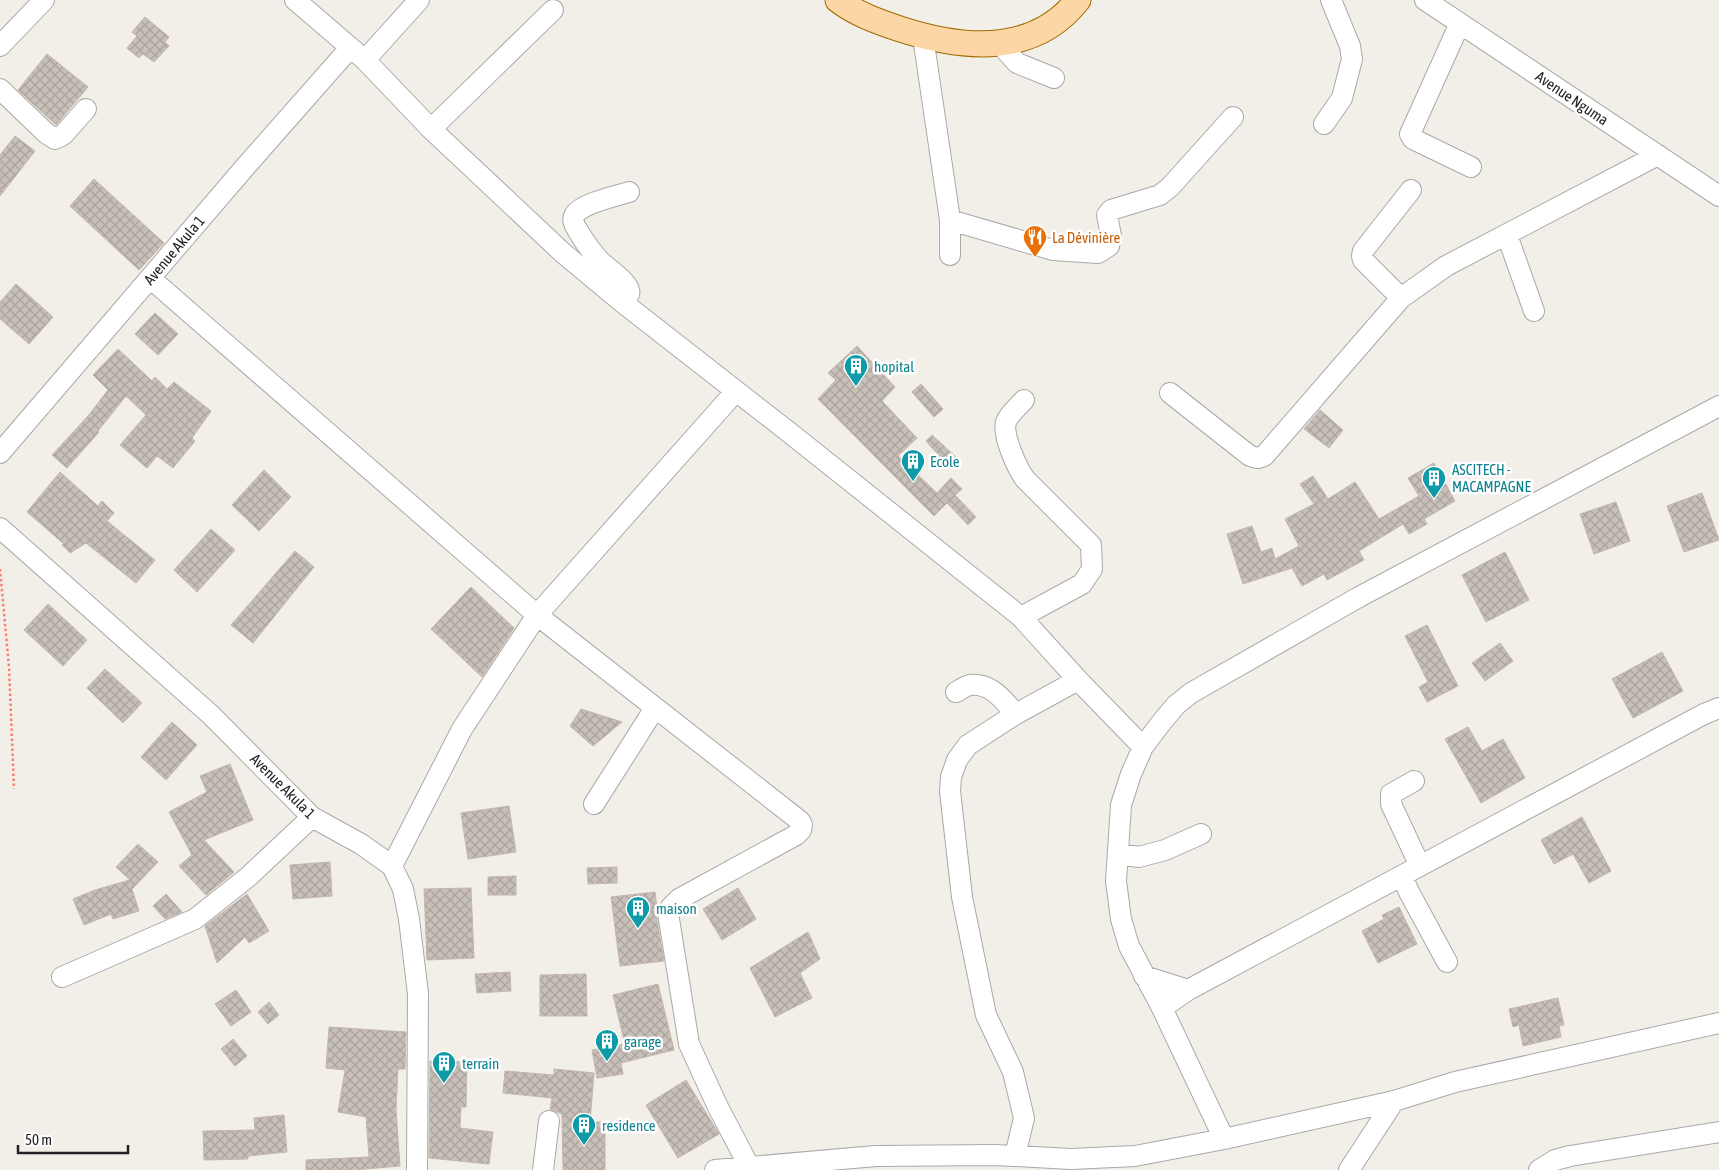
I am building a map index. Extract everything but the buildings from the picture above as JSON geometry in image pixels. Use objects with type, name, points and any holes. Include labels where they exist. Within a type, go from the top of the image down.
[{"type":"main road","points":[[838,0],[845,6],[881,23],[923,37],[968,45],[1019,40],[1040,32],[1060,18],[1078,0]]},
{"type":"street","points":[[0,46],[44,0]]},
{"type":"street","points":[[295,0],[357,54],[431,128],[563,253],[622,302],[1021,617],[1078,680],[1143,747]]},
{"type":"street","name":"Avenue Akula 1","points":[[0,453],[246,166],[357,54],[419,0]]},
{"type":"street","points":[[1324,124],[1342,98],[1352,59],[1350,46],[1331,0]]},
{"type":"street","name":"Avenue Nguma","points":[[1425,0],[1719,196]]},
{"type":"street","points":[[431,128],[553,10]]},
{"type":"street","points":[[1460,23],[1411,136],[1413,139],[1470,167]]},
{"type":"street","points":[[923,37],[950,220],[950,255]]},
{"type":"street","points":[[1000,43],[1017,63],[1054,78]]},
{"type":"street","points":[[0,89],[47,134],[55,139],[63,135],[86,109]]},
{"type":"street","points":[[950,220],[1053,250],[1098,254],[1109,246],[1112,236],[1107,215],[1111,210],[1160,195],[1233,117]]},
{"type":"street","points":[[1170,393],[1250,456],[1258,458],[1264,456],[1401,298],[1437,272],[1658,156]]},
{"type":"street","points":[[1401,298],[1363,260],[1362,256],[1363,251],[1411,190]]},
{"type":"street","points":[[622,302],[630,290],[626,284],[598,259],[586,244],[574,225],[573,218],[576,212],[586,206],[629,192]]},
{"type":"street","points":[[1507,235],[1534,311]]},
{"type":"street","points":[[150,278],[537,615],[796,817],[802,825],[801,830],[796,835],[679,899],[668,913],[689,1044],[718,1107],[750,1169]]},
{"type":"street","points":[[392,866],[462,729],[537,615],[736,391]]},
{"type":"street","points":[[1021,617],[1082,584],[1092,569],[1091,545],[1025,479],[1018,468],[1005,426],[1010,416],[1024,400]]},
{"type":"street","points":[[1224,1139],[1162,1008],[1129,946],[1121,918],[1116,881],[1121,805],[1131,774],[1143,747],[1176,705],[1192,692],[1359,597],[1719,406]]},
{"type":"street","name":"Avenue Akula 1","points":[[0,528],[211,714],[312,817],[361,844],[392,866],[403,889],[409,919],[418,994],[417,1170]]},
{"type":"street","points":[[1015,1156],[1024,1118],[1013,1072],[986,1015],[962,897],[950,791],[951,777],[958,760],[968,745],[1016,714],[1078,680]]},
{"type":"street","points":[[956,692],[969,685],[985,688],[997,693],[1016,714]]},
{"type":"street","points":[[594,804],[656,708]]},
{"type":"street","points":[[1162,1008],[1188,990],[1704,714],[1719,708]]},
{"type":"street","points":[[1414,781],[1391,794],[1391,804],[1420,866]]},
{"type":"street","points":[[62,977],[195,919],[248,877],[312,817]]},
{"type":"street","points":[[1119,854],[1139,857],[1165,850],[1200,834]]},
{"type":"street","points":[[1402,876],[1447,962]]},
{"type":"street","points":[[1144,976],[1188,990]]},
{"type":"street","points":[[715,1170],[877,1163],[995,1162],[1015,1156],[1140,1163],[1224,1139],[1394,1101],[1455,1082],[1719,1022]]},
{"type":"street","points":[[1349,1170],[1394,1101]]},
{"type":"street","points":[[543,1170],[549,1122]]},
{"type":"street","points":[[1538,1170],[1555,1160],[1570,1156],[1719,1132]]},
{"type":"path","points":[[0,569],[9,667],[14,789]]},
{"type":"place","name":"La Dévinière","points":[[1035,258]]},
{"type":"place","name":"hopital","points":[[856,387]]},
{"type":"place","name":"Ecole","points":[[913,482]]},
{"type":"place","name":"ASCITECH - MACAMPAGNE","points":[[1434,499]]},
{"type":"place","name":"maison","points":[[638,929]]},
{"type":"place","name":"garage","points":[[607,1062]]},
{"type":"place","name":"terrain","points":[[444,1084]]},
{"type":"place","name":"residence","points":[[584,1146]]}]
